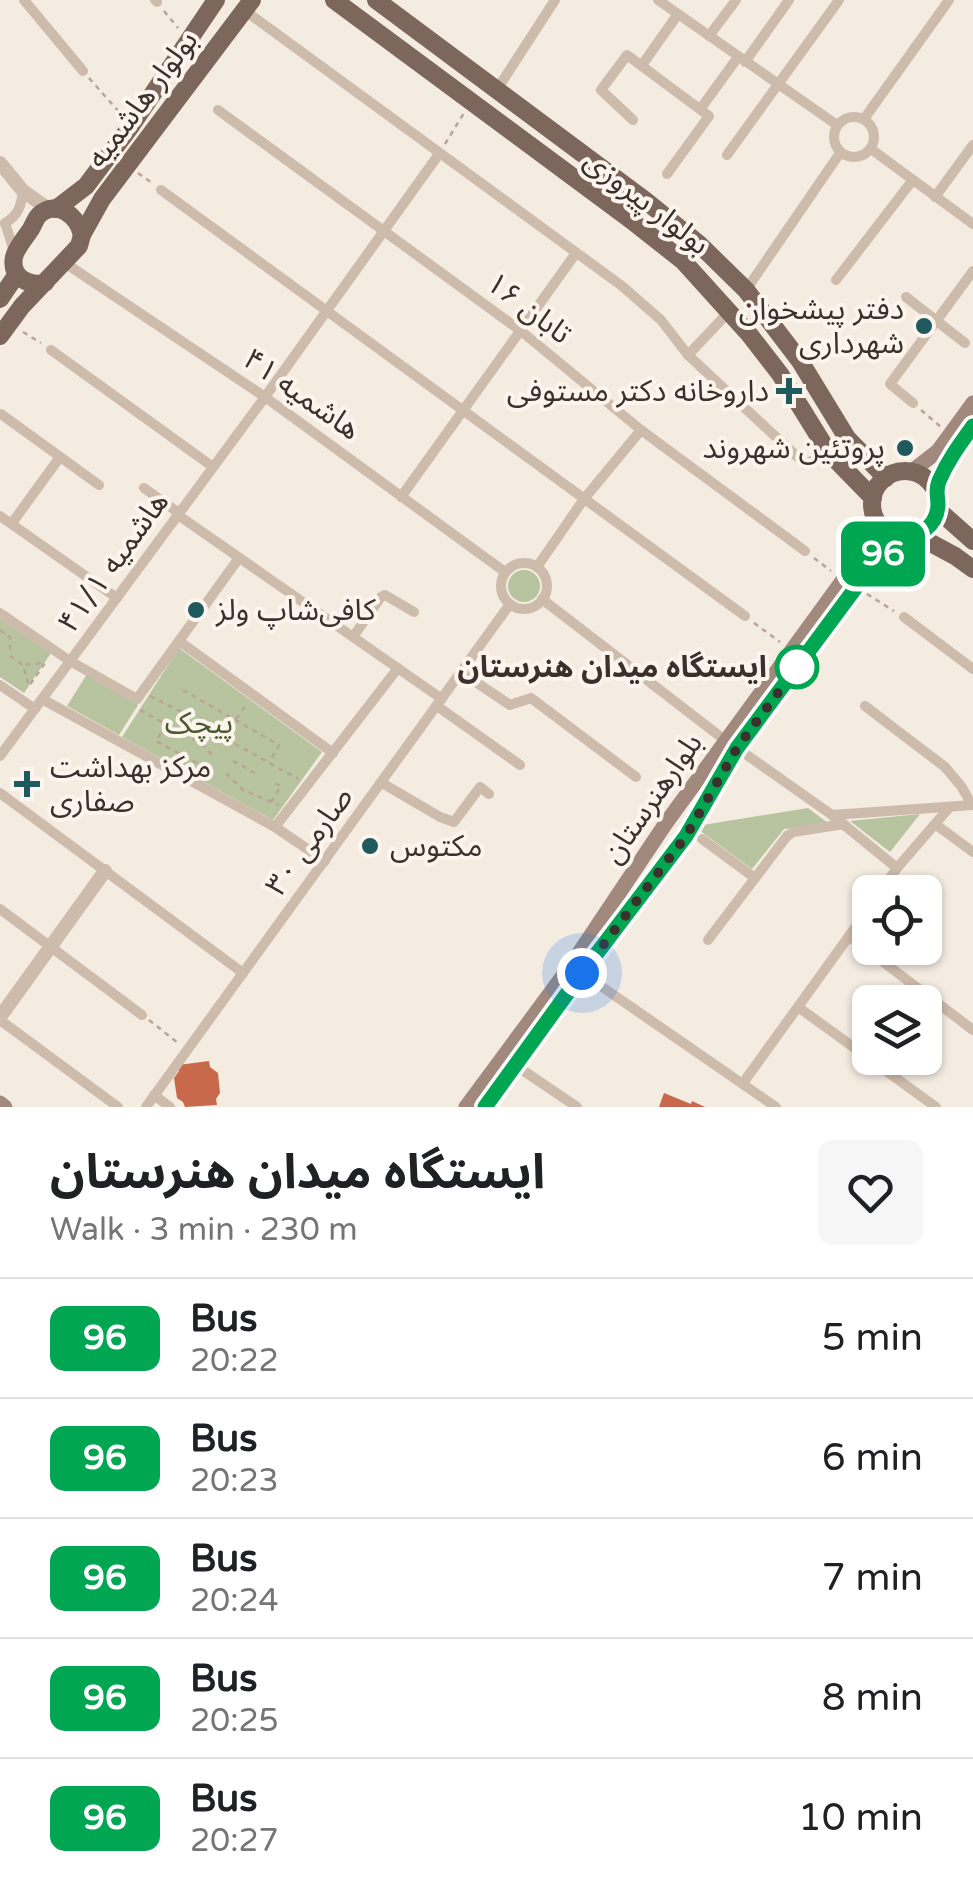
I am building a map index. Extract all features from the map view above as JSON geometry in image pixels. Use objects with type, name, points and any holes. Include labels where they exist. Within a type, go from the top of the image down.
[{"type":"main road","name":"بولوار هاشمیه","points":[[53,210],[86,186],[216,0]]},
{"type":"main road","name":"بولوار پیروزی","points":[[334,0],[683,262],[730,310],[770,360],[829,454],[874,507]]},
{"type":"main road","name":"بولوار پیروزی","points":[[376,0],[699,244],[746,290],[800,361],[848,438],[886,478]]},
{"type":"main road","name":"بولوار هاشمیه","points":[[82,235],[102,199],[248,4]]},
{"type":"main road","points":[[4,330],[80,246],[79,224],[72,215],[53,210],[40,214],[14,254],[13,264],[24,282],[45,284]]},
{"type":"main road","points":[[0,299],[17,274]]},
{"type":"main road","points":[[973,403],[938,452],[911,472],[886,478],[876,490],[874,507],[884,529],[955,556],[973,569]]},
{"type":"main road","points":[[908,536],[930,525],[948,460],[973,426]]},
{"type":"main road","points":[[911,472],[930,482],[936,500],[973,541]]},
{"type":"main road","name":"بلوارهنرستان","points":[[466,1107],[571,965],[666,823],[731,745],[849,583],[874,507]]},
{"type":"main road","name":"بلوارهنرستان","points":[[485,1107],[582,973],[694,838],[731,745],[791,650],[849,583],[908,536]]},
{"type":"main road","points":[[666,823],[694,838]]},
{"type":"street","points":[[24,0],[82,71]]},
{"type":"street","points":[[496,91],[555,0]]},
{"type":"street","points":[[658,0],[838,125]]},
{"type":"street","points":[[709,36],[736,0]]},
{"type":"street","points":[[700,108],[789,0]]},
{"type":"street","points":[[728,155],[839,0]]},
{"type":"street","points":[[864,119],[950,0]]},
{"type":"street","points":[[248,4],[439,154],[622,286],[660,320],[688,355],[806,464],[829,454]]},
{"type":"street","points":[[642,66],[678,14]]},
{"type":"street","points":[[634,120],[602,90],[627,55],[710,116],[667,174]]},
{"type":"street","name":"تابان ۱۶","points":[[218,110],[521,331],[641,430],[805,551]]},
{"type":"street","points":[[852,117],[864,119],[873,130],[871,149],[860,157],[840,153],[834,142],[838,125],[852,117]]},
{"type":"street","points":[[935,197],[973,145]]},
{"type":"street","points":[[871,149],[973,224]]},
{"type":"street","points":[[746,290],[840,153]]},
{"type":"street","name":"هاشمیه ۴۱/۱","points":[[0,756],[439,154]]},
{"type":"street","points":[[0,163],[22,191],[53,210]]},
{"type":"street","points":[[836,280],[912,180]]},
{"type":"street","points":[[161,190],[744,616]]},
{"type":"street","points":[[14,254],[2,223],[13,218],[21,207],[22,191]]},
{"type":"street","points":[[401,497],[576,253]]},
{"type":"street","name":"هاشمیه ۴۱","points":[[65,263],[265,397],[505,572]]},
{"type":"street","points":[[913,403],[890,384],[973,271]]},
{"type":"street","points":[[906,296],[965,344]]},
{"type":"street","points":[[688,355],[724,317]]},
{"type":"street","points":[[51,350],[213,468]]},
{"type":"street","points":[[1,414],[99,485]]},
{"type":"street","points":[[537,568],[584,499],[641,430]]},
{"type":"street","points":[[12,523],[60,457]]},
{"type":"street","points":[[144,488],[398,668],[520,765]]},
{"type":"street","points":[[0,516],[117,598]]},
{"type":"street","points":[[0,613],[70,661],[140,695],[239,558]]},
{"type":"street","points":[[520,564],[537,568],[546,582],[542,600],[527,608],[510,604],[501,589],[505,572],[520,564]]},
{"type":"street","points":[[353,637],[381,596],[414,612]]},
{"type":"street","points":[[542,600],[731,745],[844,824],[897,868]]},
{"type":"street","name":"صارمی ۳۰","points":[[146,1107],[510,604]]},
{"type":"street","points":[[904,617],[973,669]]},
{"type":"street","points":[[179,641],[333,752]]},
{"type":"street","points":[[275,827],[398,668]]},
{"type":"street","points":[[461,672],[510,706],[530,698],[636,778]]},
{"type":"street","points":[[0,684],[275,827],[324,861]]},
{"type":"street","points":[[832,816],[973,806],[945,767],[866,706]]},
{"type":"street","points":[[382,783],[440,818],[454,822],[480,787],[490,794]]},
{"type":"street","points":[[0,793],[243,973]]},
{"type":"street","points":[[892,875],[948,808]]},
{"type":"street","points":[[708,940],[787,836],[844,824]]},
{"type":"street","points":[[935,824],[973,852]]},
{"type":"street","points":[[694,838],[755,878]]},
{"type":"street","points":[[105,871],[0,1018],[118,1107]]},
{"type":"street","points":[[0,909],[142,1015]]},
{"type":"street","points":[[743,1083],[852,932]]},
{"type":"street","points":[[849,936],[973,1030]]},
{"type":"street","points":[[582,973],[776,1107]]},
{"type":"street","points":[[798,1008],[936,1107]]},
{"type":"street","points":[[515,1065],[577,1107]]},
{"type":"street","points":[[154,1096],[170,1107]]},
{"type":"path","points":[[156,1],[189,41]]},
{"type":"path","points":[[82,71],[131,126]]},
{"type":"path","points":[[439,154],[470,102]]},
{"type":"path","points":[[127,165],[161,190]]},
{"type":"path","points":[[4,330],[51,350]]},
{"type":"path","points":[[913,403],[950,434]]},
{"type":"path","points":[[805,551],[904,617]]},
{"type":"path","points":[[744,616],[791,650]]},
{"type":"path","points":[[0,630],[10,637],[10,656]]},
{"type":"path","points":[[0,657],[10,656],[23,665],[45,663],[29,686],[23,665]]},
{"type":"path","points":[[183,690],[279,744],[269,763]]},
{"type":"path","points":[[236,720],[252,694]]},
{"type":"path","points":[[188,716],[187,722],[197,728],[202,720],[198,714],[188,716],[140,695],[140,710],[202,744],[215,758]]},
{"type":"path","points":[[200,724],[308,785]]},
{"type":"path","points":[[166,725],[156,741],[208,769]]},
{"type":"path","points":[[186,736],[191,727]]},
{"type":"path","points":[[233,760],[260,775]]},
{"type":"path","points":[[226,773],[243,790],[290,808]]},
{"type":"path","points":[[271,802],[281,786],[273,782]]},
{"type":"path","points":[[142,1015],[188,1050]]},
{"type":"green space","points":[[524,570],[536,574],[540,586],[536,598],[524,602],[512,598],[508,586],[512,574]]},
{"type":"green space","points":[[0,618],[51,653],[24,693],[0,677]]},
{"type":"green space","name":"پیچک","points":[[179,648],[322,752],[273,820],[122,737]]},
{"type":"green space","points":[[87,674],[138,705],[119,735],[67,706]]},
{"type":"green space","points":[[808,808],[828,823],[784,829],[752,869],[699,830],[703,825]]},
{"type":"green space","points":[[920,814],[890,852],[850,821]]},
{"type":"building","points":[[209,1061],[218,1073],[217,1105],[185,1107],[177,1098],[174,1078],[178,1065]]},
{"type":"building","points":[[664,1093],[691,1104],[692,1101],[705,1107],[659,1107]]},
{"type":"bus line","name":"96","points":[[485,1107],[686,836],[737,748],[871,567],[899,536],[916,535],[930,525],[938,510],[935,491],[948,460],[973,426]]},
{"type":"place","name":"دفتر پیشخوان شهرداری","points":[[924,326]]},
{"type":"place","name":"داروخانه دکتر مستوفی","points":[[789,391]]},
{"type":"place","name":"پروتئین شهروند","points":[[905,448]]},
{"type":"place","name":"کافی‌شاپ ولز","points":[[196,610]]},
{"type":"place","name":"ایستگاه میدان هنرستان","points":[[797,667]]},
{"type":"place","name":"مرکز بهداشت صفاری","points":[[27,784]]},
{"type":"place","name":"مکتوس","points":[[370,846]]},
{"type":"route","points":[[582,973],[686,836],[737,748],[797,667]]}]
